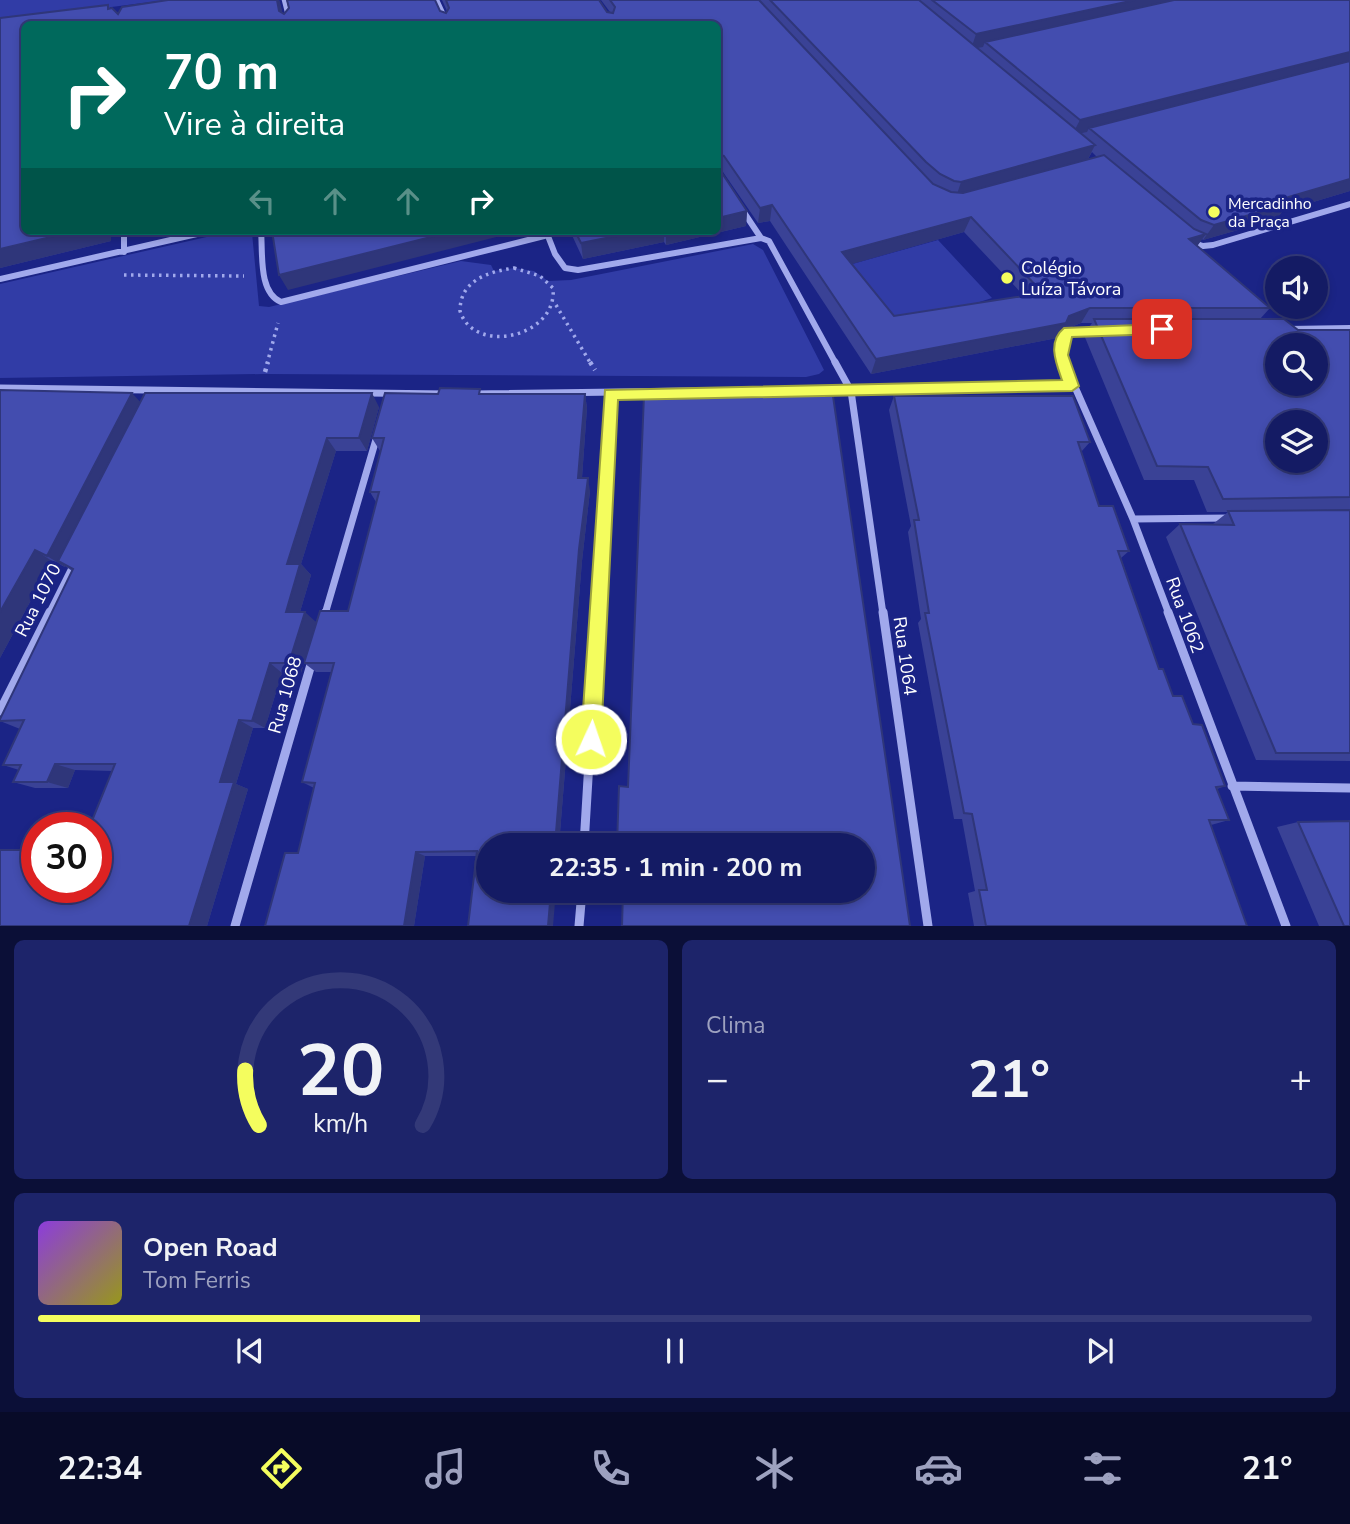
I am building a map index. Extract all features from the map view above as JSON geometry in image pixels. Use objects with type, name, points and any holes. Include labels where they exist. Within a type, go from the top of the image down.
[{"type":"street","points":[[284,0],[289,21]]},
{"type":"street","points":[[437,0],[447,21]]},
{"type":"street","points":[[1187,240],[1203,246],[1213,244],[1350,204]]},
{"type":"street","points":[[739,207],[761,238]]},
{"type":"street","points":[[124,235],[124,252]]},
{"type":"street","points":[[0,279],[194,235]]},
{"type":"street","points":[[261,235],[266,286],[272,298],[281,302],[539,235]]},
{"type":"street","points":[[548,235],[555,254],[565,268],[578,270],[761,238],[769,241],[851,391]]},
{"type":"street","points":[[1283,329],[1350,328]]},
{"type":"street","name":"Rua 1062","points":[[1108,329],[1069,332],[1063,336],[1061,355],[1072,386],[1133,519],[1286,926]]},
{"type":"street","points":[[0,388],[611,394],[1072,386]]},
{"type":"street","points":[[154,403],[160,390]]},
{"type":"street","name":"Rua 1064","points":[[851,391],[928,926]]},
{"type":"street","points":[[386,407],[390,393]]},
{"type":"street","points":[[585,833],[611,394]]},
{"type":"street","points":[[320,633],[382,420]]},
{"type":"street","points":[[1133,519],[1241,517]]},
{"type":"street","name":"Rua 1070","points":[[0,711],[80,551]]},
{"type":"street","name":"Rua 1068","points":[[235,926],[316,646]]},
{"type":"street","points":[[1232,786],[1350,788]]},
{"type":"street","points":[[579,926],[581,903]]},
{"type":"path","points":[[555,304],[550,316],[527,332],[508,337],[489,336],[473,330],[462,320],[458,307],[463,292],[475,279],[494,271],[514,268],[534,271],[548,281],[556,294],[555,304],[598,376]]},
{"type":"path","points":[[111,275],[256,276]]},
{"type":"path","points":[[264,374],[283,306],[281,302]]},
{"type":"shaded area","points":[[0,0],[167,0],[0,21]]},
{"type":"shaded area","points":[[215,235],[252,235],[259,306],[269,307],[461,261],[491,265],[494,271],[514,268],[534,271],[548,281],[571,280],[753,244],[763,250],[824,370],[806,377],[264,374],[0,378],[0,284]]},
{"type":"shaded area","points":[[938,240],[992,298],[889,331],[838,268]]},
{"type":"building","points":[[168,0],[277,0],[279,11],[284,14],[289,8],[287,0],[435,0],[440,11],[446,13],[449,8],[446,0],[599,0],[607,12],[613,13],[615,7],[610,0],[759,0],[933,184],[951,192],[963,193],[1104,155],[1194,229],[1206,234],[1189,239],[1265,304],[1265,308],[1090,308],[1069,316],[1066,323],[876,359],[772,205],[760,208],[721,155],[721,21],[21,21],[21,235],[59,235],[0,249],[0,18],[108,5],[108,9],[112,8],[118,14],[122,7]],"holes":[[[971,217],[1043,293],[894,316],[842,252]]]},
{"type":"building","points":[[770,0],[919,0],[1095,145],[961,182],[954,181],[926,162]]},
{"type":"building","points":[[932,0],[1135,0],[976,34]]},
{"type":"building","points":[[1174,0],[1350,0],[1350,52],[1080,120],[985,42]]},
{"type":"building","points":[[1350,61],[1350,179],[1282,199],[1288,204],[1214,225],[1201,220],[1089,128]]},
{"type":"building","points":[[721,172],[747,211],[721,217]]},
{"type":"building","points":[[273,235],[439,235],[279,275]]},
{"type":"building","points":[[577,235],[621,235],[581,243]]},
{"type":"building","points":[[1094,319],[1284,319],[1298,330],[1350,330],[1350,497],[1223,499],[1208,467],[1157,466]]},
{"type":"building","points":[[440,388],[480,389],[479,394],[585,394],[578,478],[588,478],[579,549],[556,833],[476,833],[476,851],[416,852],[404,926],[265,926],[285,853],[298,853],[315,783],[302,782],[334,663],[304,663],[320,611],[348,611],[379,492],[370,492],[384,438],[372,438],[385,393],[438,394]]},
{"type":"building","points":[[0,390],[132,393],[47,556],[35,550],[0,612]]},
{"type":"building","points":[[145,393],[372,393],[359,438],[327,438],[287,564],[300,564],[286,612],[305,612],[289,663],[270,663],[252,721],[239,720],[220,782],[234,782],[189,926],[0,926],[0,850],[21,850],[21,903],[112,903],[112,812],[96,812],[115,764],[55,764],[47,782],[13,782],[21,765],[3,765],[24,720],[0,719],[73,569],[58,561]]},
{"type":"building","points":[[644,395],[833,396],[910,926],[622,926],[623,903],[875,903],[875,833],[617,833],[619,786],[628,787]]},
{"type":"building","points":[[894,396],[1073,396],[1090,442],[1078,442],[1099,506],[1113,506],[1129,551],[1118,551],[1159,669],[1163,669],[1173,696],[1182,696],[1193,724],[1202,725],[1225,786],[1216,787],[1229,820],[1209,820],[1247,926],[986,926],[979,890],[987,890],[972,814],[964,813],[925,613],[929,613],[914,520],[919,520]]},
{"type":"building","points":[[1350,510],[1350,753],[1276,753],[1180,524],[1234,525],[1228,511]]},
{"type":"building","points":[[1350,821],[1350,926],[1344,926],[1298,822]]},
{"type":"building","points":[[476,859],[476,903],[550,903],[548,926],[468,926]]},
{"type":"place","name":"Mercadinho da Praça","points":[[1214,212]]},
{"type":"place","name":"Colégio Luíza Távora","points":[[1007,278]]},
{"type":"route","points":[[591,739],[611,394],[1072,386],[1061,355],[1063,336],[1069,332],[1081,329],[1162,329]]}]
